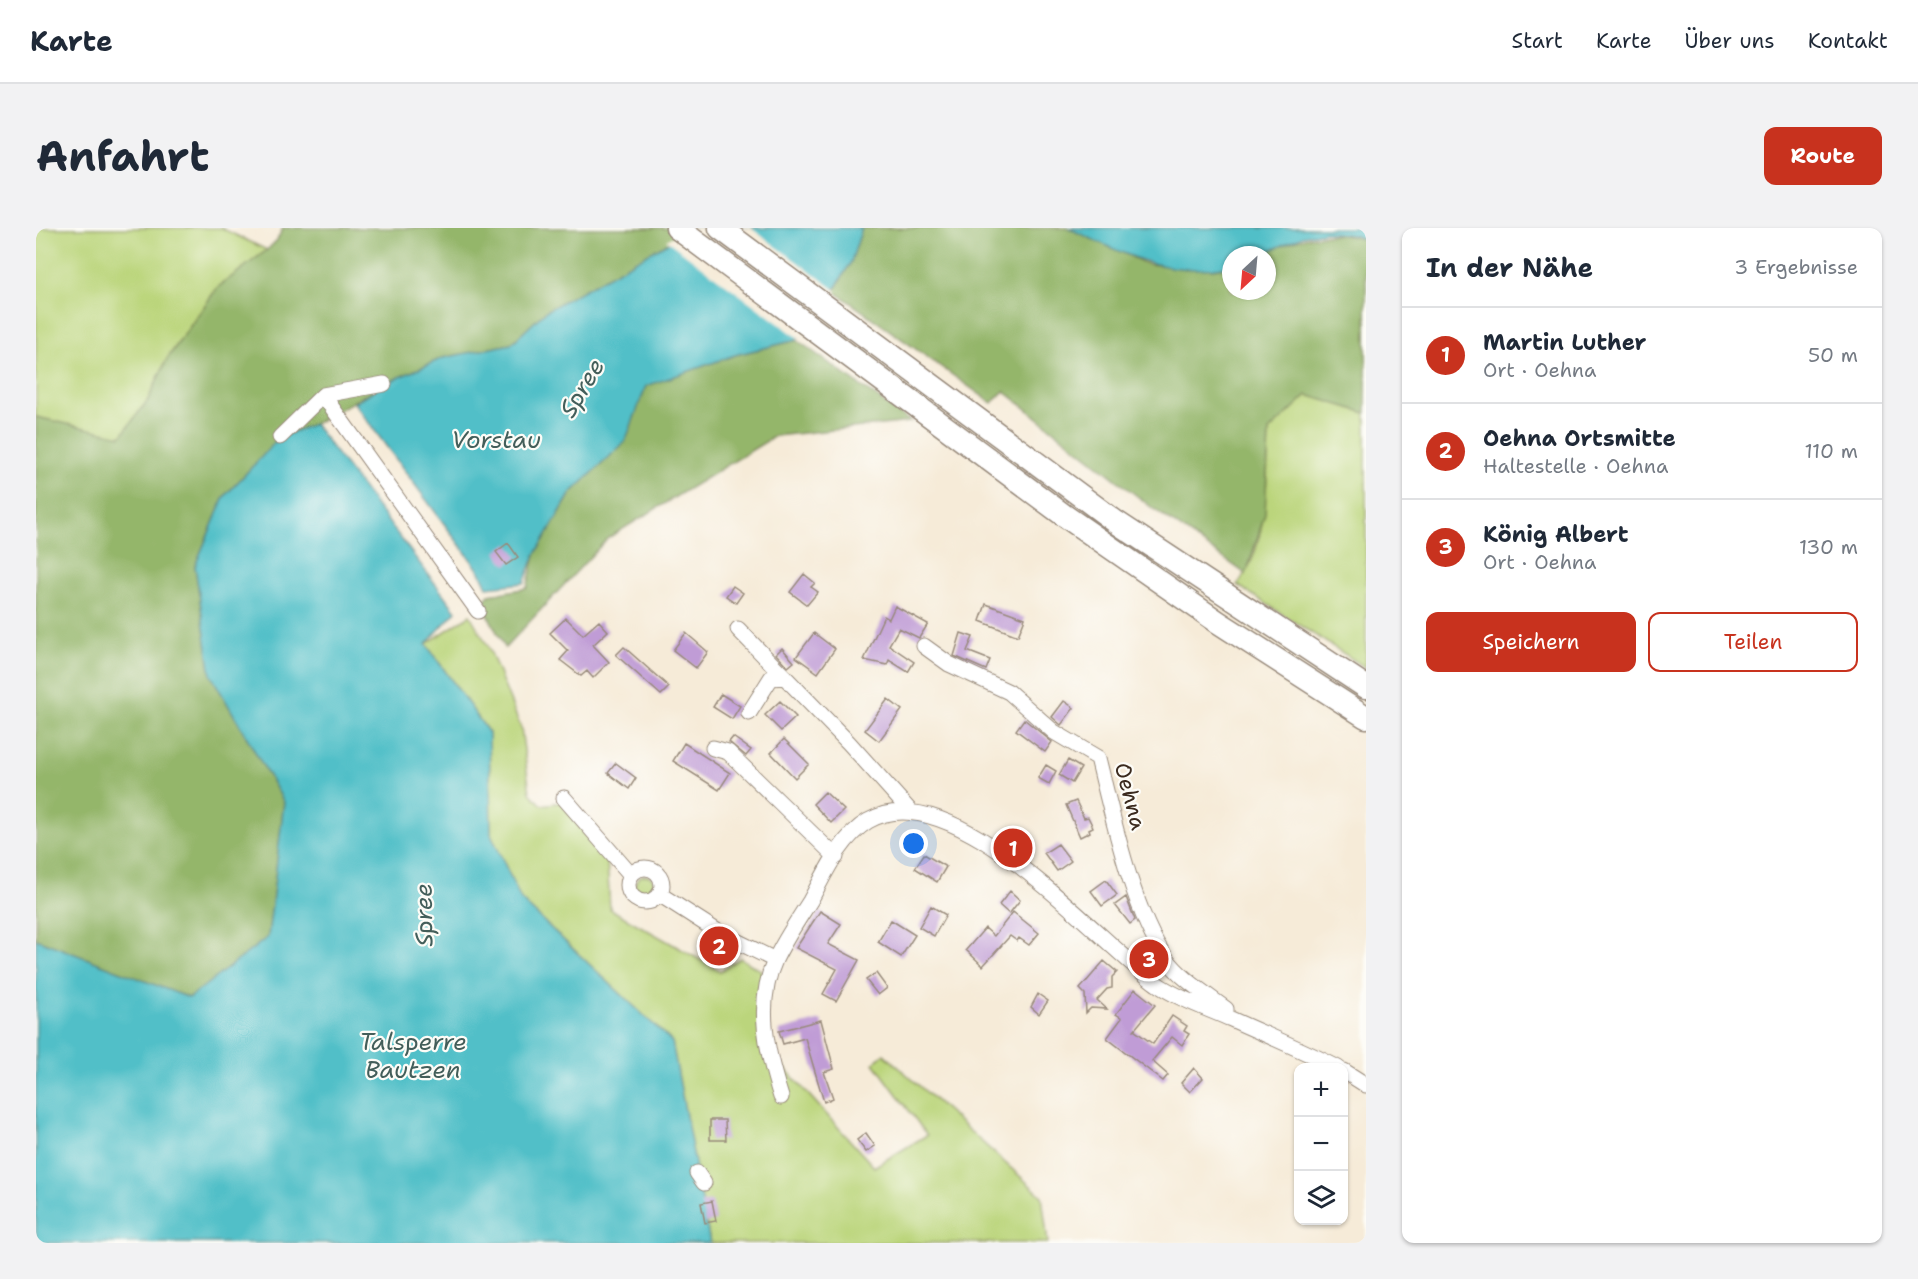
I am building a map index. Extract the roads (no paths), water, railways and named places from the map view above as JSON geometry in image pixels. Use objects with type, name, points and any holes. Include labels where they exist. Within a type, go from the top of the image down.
[{"type":"highway","points":[[677,228],[1143,572],[1366,717]]},
{"type":"highway","points":[[720,228],[1116,522],[1366,687]]},
{"type":"street","points":[[280,437],[323,395],[384,384]]},
{"type":"street","points":[[323,395],[478,611]]},
{"type":"street","points":[[738,629],[785,676],[910,811]]},
{"type":"street","name":"Oehna","points":[[924,646],[949,664],[1009,692],[1054,732],[1098,758],[1112,816],[1148,926],[1167,959],[1190,982],[1226,1009],[1227,1017]]},
{"type":"street","points":[[749,713],[771,678],[785,676]]},
{"type":"street","points":[[713,748],[728,752],[744,765],[836,857]]},
{"type":"street","points":[[564,798],[631,875]]},
{"type":"street","name":"Oehna","points":[[781,1097],[769,1055],[764,1022],[765,1000],[775,960],[843,844],[867,821],[880,816],[910,811],[945,819],[976,836],[1087,920],[1160,986],[1327,1063]]},
{"type":"street","points":[[646,868],[657,873],[662,883],[659,894],[651,901],[635,899],[628,885],[631,875],[646,868]]},
{"type":"street","points":[[659,894],[720,933],[775,960]]},
{"type":"street","points":[[1348,1074],[1366,1085]]},
{"type":"water","name":"Vorstau","points":[[694,228],[862,228],[851,262],[824,307],[797,340],[735,355],[646,386],[625,442],[571,493],[535,555],[524,583],[487,587],[480,572],[354,403],[384,384],[443,358],[511,344],[546,311]]},
{"type":"water","points":[[1068,228],[1366,228],[1366,240],[1352,235],[1325,232],[1303,236],[1276,248],[1276,246],[1222,246],[1222,267],[1207,269],[1165,266],[1109,247]]},
{"type":"water","name":"Talsperre Bautzen","points":[[314,424],[456,611],[426,644],[489,733],[491,834],[521,900],[672,1042],[710,1243],[36,1243],[36,939],[189,998],[268,937],[284,802],[211,675],[195,566],[224,497],[280,437]]},
{"type":"place","name":"Martin Luther","points":[[1013,848]]},
{"type":"place","name":"Oehna Ortsmitte","points":[[719,946]]},
{"type":"place","name":"König Albert","points":[[1149,959]]},
{"type":"water label","name":"Spree","points":[[582,388]]},
{"type":"water label","name":"Spree","points":[[424,915]]}]
